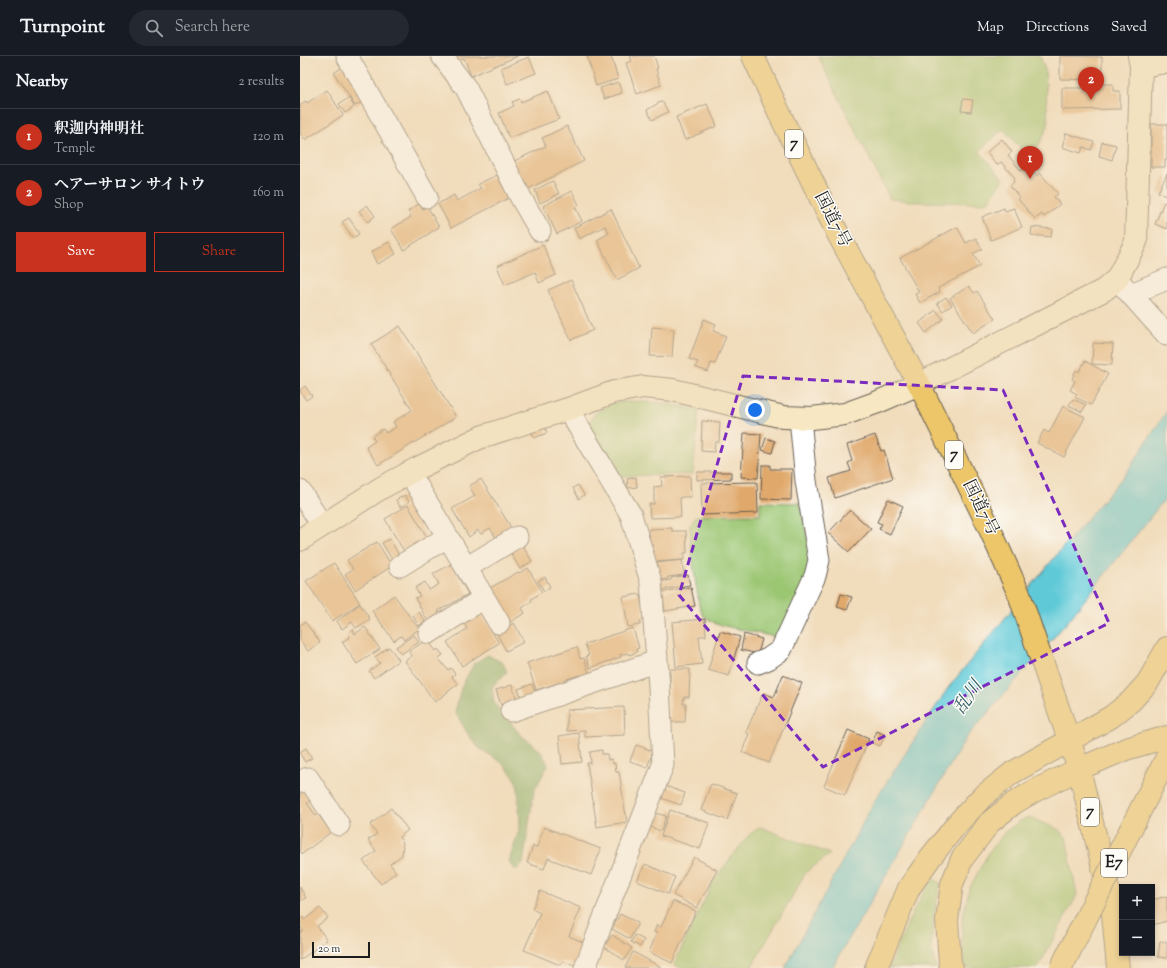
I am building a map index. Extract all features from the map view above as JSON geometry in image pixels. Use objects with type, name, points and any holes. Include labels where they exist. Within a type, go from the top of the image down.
[{"type":"highway","name":"国道7号","points":[[753,56],[837,232],[919,384],[989,527],[1019,594],[1079,769],[1112,904],[1118,968]]},
{"type":"highway","points":[[876,968],[909,888],[957,824],[982,797],[1012,773],[1110,717],[1131,701],[1148,682],[1167,648]]},
{"type":"highway","points":[[952,968],[950,963],[947,920],[952,884],[962,860],[990,822],[1014,803],[1036,790],[1079,769],[1126,749],[1167,737]]},
{"type":"highway","name":"E7","points":[[1061,968],[1167,757]]},
{"type":"street","points":[[347,56],[427,197]]},
{"type":"street","points":[[442,56],[466,88],[521,198],[540,231]]},
{"type":"street","points":[[1124,287],[1136,242],[1140,61],[1167,62]]},
{"type":"street","points":[[300,540],[381,488],[409,472],[481,437],[568,409],[614,392],[643,386],[673,390],[783,418],[812,418],[845,414],[878,402],[919,384],[1104,290],[1167,279]]},
{"type":"street","points":[[1124,287],[1167,335]]},
{"type":"street","points":[[568,409],[631,515],[651,582],[663,765],[607,907],[585,968]]},
{"type":"street","points":[[758,663],[768,660],[780,650],[815,576],[819,560],[806,481],[800,418]]},
{"type":"street","points":[[409,472],[499,623]]},
{"type":"street","points":[[300,491],[322,525]]},
{"type":"street","points":[[400,566],[447,537]]},
{"type":"street","points":[[466,568],[517,538]]},
{"type":"street","points":[[429,633],[484,598]]},
{"type":"street","points":[[511,711],[657,661]]},
{"type":"street","points":[[300,782],[308,778],[339,824]]},
{"type":"highlighted area","points":[[743,376],[1003,390],[1109,623],[823,767],[679,595]]},
{"type":"green space","points":[[818,56],[1040,56],[1045,69],[1048,126],[1039,145],[1027,155],[1003,129],[979,151],[1003,179],[987,203],[917,202],[890,199]]},
{"type":"green space","points":[[637,401],[663,403],[699,410],[693,474],[618,476],[587,429],[595,413],[611,403]]},
{"type":"green space","points":[[760,502],[800,503],[813,566],[780,638],[716,624],[703,615],[699,605],[691,550],[690,524],[696,516],[760,515]]},
{"type":"green space","points":[[488,655],[503,663],[507,672],[492,687],[494,703],[521,735],[541,751],[548,765],[534,791],[523,864],[517,870],[512,867],[509,861],[520,827],[518,789],[515,778],[501,762],[479,748],[469,736],[455,712],[461,688],[474,663]]},
{"type":"green space","points":[[1028,817],[1058,829],[1066,837],[1077,895],[1038,968],[965,968],[962,950],[962,920],[969,889],[989,852],[1005,832]]},
{"type":"green space","points":[[760,827],[830,854],[806,872],[751,968],[680,968],[674,964],[714,880],[748,836]]},
{"type":"green space","points":[[933,879],[941,883],[935,910],[931,949],[936,968],[889,968],[903,933],[926,889]]},
{"type":"water","name":"乱川","points":[[1167,411],[1167,496],[1068,621],[966,738],[832,968],[785,968],[875,800],[948,688],[1059,552],[1127,472]]},
{"type":"building","points":[[452,56],[518,56],[471,76],[464,58],[455,62]]},
{"type":"building","points":[[587,56],[611,56],[618,79],[596,86]]},
{"type":"building","points":[[630,56],[654,56],[661,85],[637,94],[626,63],[632,61]]},
{"type":"building","points":[[1060,56],[1102,57],[1102,80],[1060,79]]},
{"type":"building","points":[[529,57],[536,73],[507,84],[501,68]]},
{"type":"building","points":[[347,64],[367,99],[355,106],[334,73]]},
{"type":"building","points":[[618,82],[622,93],[604,99],[600,88]]},
{"type":"building","points":[[1092,84],[1113,84],[1113,91],[1120,91],[1120,109],[1062,110],[1062,88],[1092,88]]},
{"type":"building","points":[[327,90],[343,115],[305,140],[300,133],[300,105],[306,101],[307,103]]},
{"type":"building","points":[[548,91],[559,119],[509,138],[499,113],[514,106],[512,102],[520,99],[521,102]]},
{"type":"building","points":[[349,98],[354,107],[345,113],[339,104]]},
{"type":"building","points":[[963,99],[973,100],[971,112],[961,111]]},
{"type":"building","points":[[662,101],[668,112],[652,120],[647,110]]},
{"type":"building","points":[[707,104],[717,126],[685,140],[676,117]]},
{"type":"building","points":[[1151,124],[1167,124],[1167,160],[1165,160],[1165,167],[1151,167]]},
{"type":"building","points":[[567,126],[584,161],[524,191],[510,163],[546,146],[542,138]]},
{"type":"building","points":[[1066,133],[1094,142],[1091,150],[1083,147],[1081,153],[1062,147]]},
{"type":"building","points":[[1002,139],[1012,152],[1008,155],[1021,171],[1027,165],[1036,176],[1040,173],[1058,194],[1054,197],[1060,204],[1044,217],[1042,214],[1035,219],[1018,199],[1020,198],[1010,186],[1014,182],[1013,180],[1015,178],[1001,162],[997,165],[987,152]]},
{"type":"building","points":[[1102,142],[1116,145],[1112,160],[1099,156]]},
{"type":"building","points":[[1167,174],[1167,197],[1158,192]]},
{"type":"building","points":[[497,175],[509,198],[451,228],[438,204],[454,195],[457,201],[481,188],[478,184]]},
{"type":"building","points":[[553,181],[559,194],[540,203],[535,190]]},
{"type":"building","points":[[572,191],[579,205],[575,207],[582,221],[557,234],[543,206]]},
{"type":"building","points":[[1164,202],[1167,203],[1167,229],[1155,224]]},
{"type":"building","points":[[419,204],[423,209],[427,206],[439,227],[404,250],[391,229],[411,217],[408,211]]},
{"type":"building","points":[[367,205],[375,216],[368,222],[359,211]]},
{"type":"building","points":[[1004,208],[1005,211],[1014,208],[1022,227],[991,240],[982,217]]},
{"type":"building","points":[[611,209],[639,268],[617,280],[597,240],[609,233],[605,226],[579,239],[574,228]]},
{"type":"building","points":[[349,218],[359,234],[353,238],[342,222]]},
{"type":"building","points":[[957,227],[966,243],[976,238],[982,249],[973,254],[980,266],[938,288],[940,292],[920,303],[915,294],[919,292],[900,258]]},
{"type":"building","points":[[1032,227],[1052,229],[1051,237],[1031,235]]},
{"type":"building","points":[[389,242],[396,254],[377,264],[371,252]]},
{"type":"building","points":[[543,245],[556,275],[539,283],[535,272],[505,285],[497,266]]},
{"type":"building","points":[[571,280],[593,330],[571,340],[548,290]]},
{"type":"building","points":[[969,286],[974,293],[977,291],[995,319],[973,333],[950,298]]},
{"type":"building","points":[[946,297],[952,305],[943,311],[937,303]]},
{"type":"building","points":[[936,310],[943,319],[926,333],[919,323]]},
{"type":"building","points":[[704,319],[716,324],[713,331],[726,336],[715,364],[711,363],[708,372],[695,367],[698,362],[689,359]]},
{"type":"building","points":[[400,326],[456,417],[378,465],[366,447],[375,441],[372,436],[383,429],[386,433],[396,427],[393,422],[412,410],[371,344]]},
{"type":"building","points":[[652,327],[674,329],[672,357],[650,356]]},
{"type":"building","points":[[1093,343],[1113,344],[1112,365],[1092,364]]},
{"type":"building","points":[[1085,361],[1108,374],[1091,405],[1075,397],[1077,394],[1070,390],[1075,381],[1072,379],[1076,370],[1079,372]]},
{"type":"building","points":[[305,386],[312,396],[306,400],[300,391]]},
{"type":"building","points":[[1073,399],[1086,405],[1082,412],[1069,405]]},
{"type":"building","points":[[1063,406],[1085,417],[1064,457],[1037,443],[1044,430],[1049,433]]},
{"type":"building","points":[[702,421],[720,422],[719,442],[715,442],[714,452],[701,451]]},
{"type":"building","points":[[545,427],[547,433],[534,438],[532,432]]},
{"type":"building","points":[[744,433],[761,434],[758,478],[741,477]]},
{"type":"building","points":[[875,435],[881,451],[884,450],[893,478],[835,498],[829,478],[851,471],[848,463],[852,461],[847,445]]},
{"type":"building","points":[[766,438],[775,441],[772,453],[762,450]]},
{"type":"building","points":[[762,465],[770,465],[770,469],[792,469],[791,500],[761,499]]},
{"type":"building","points":[[697,472],[731,472],[731,479],[697,480]]},
{"type":"building","points":[[690,476],[691,497],[680,497],[681,517],[650,518],[649,504],[654,504],[654,487],[662,486],[661,477]]},
{"type":"building","points":[[636,477],[637,487],[628,488],[627,479]]},
{"type":"building","points":[[481,479],[512,529],[496,538],[490,528],[481,534],[478,530],[469,537],[452,509],[475,496],[469,486]]},
{"type":"building","points":[[757,482],[758,513],[702,515],[701,483]]},
{"type":"building","points":[[578,485],[584,495],[579,499],[573,488]]},
{"type":"building","points":[[405,495],[409,502],[400,507],[396,500]]},
{"type":"building","points":[[888,499],[903,506],[890,534],[879,529],[882,524],[877,522]]},
{"type":"building","points":[[408,505],[428,539],[405,553],[385,519]]},
{"type":"building","points":[[850,510],[871,529],[849,552],[828,533]]},
{"type":"building","points":[[672,528],[672,531],[686,531],[687,553],[684,553],[684,560],[654,562],[653,544],[650,544],[649,529]]},
{"type":"building","points":[[390,539],[400,557],[393,561],[382,543]]},
{"type":"building","points":[[377,542],[392,566],[355,590],[345,574],[353,569],[347,560]]},
{"type":"building","points":[[522,545],[532,561],[520,569],[510,552]]},
{"type":"building","points":[[682,560],[684,575],[659,580],[656,563]]},
{"type":"building","points":[[334,563],[360,603],[332,621],[306,581]]},
{"type":"building","points":[[451,564],[468,594],[438,611],[441,618],[430,625],[415,598],[420,596],[415,588],[425,582],[429,590],[439,584],[433,574]]},
{"type":"building","points":[[528,568],[542,592],[531,599],[532,601],[522,608],[525,613],[510,622],[490,588]]},
{"type":"building","points":[[688,575],[690,585],[660,590],[659,582]]},
{"type":"building","points":[[545,577],[550,587],[544,591],[538,581]]},
{"type":"building","points":[[691,587],[695,606],[665,611],[662,592]]},
{"type":"building","points":[[640,594],[644,620],[640,621],[640,625],[628,627],[623,597]]},
{"type":"building","points":[[841,594],[852,597],[847,610],[837,607]]},
{"type":"building","points":[[394,595],[419,629],[404,640],[401,636],[394,641],[372,611]]},
{"type":"building","points":[[360,604],[370,619],[356,628],[352,622],[342,629],[337,621]]},
{"type":"building","points":[[419,612],[425,621],[419,626],[413,616]]},
{"type":"building","points":[[480,612],[499,643],[462,666],[447,642],[467,629],[464,623]]},
{"type":"building","points":[[705,619],[706,636],[699,636],[702,664],[676,667],[672,622]]},
{"type":"building","points":[[305,622],[320,642],[308,651],[300,640],[300,625]]},
{"type":"building","points":[[514,623],[524,642],[506,651],[496,632]]},
{"type":"building","points":[[365,627],[380,649],[357,664],[342,642],[350,637],[348,633],[353,629],[355,634]]},
{"type":"building","points":[[633,628],[639,648],[636,649],[637,652],[629,655],[628,653],[620,655],[621,657],[590,668],[586,656],[589,655],[585,644]]},
{"type":"building","points":[[720,631],[740,637],[729,676],[708,670]]},
{"type":"building","points":[[744,634],[762,639],[758,654],[741,650]]},
{"type":"building","points":[[414,635],[419,642],[401,654],[396,647]]},
{"type":"building","points":[[427,639],[436,651],[438,649],[443,655],[438,658],[448,670],[451,668],[455,674],[452,677],[458,684],[435,702],[405,661],[412,656],[409,652]]},
{"type":"building","points":[[389,647],[399,660],[374,678],[369,671],[380,663],[375,657]]},
{"type":"building","points":[[577,647],[580,659],[584,658],[590,676],[581,679],[579,675],[536,690],[527,663]]},
{"type":"building","points":[[670,669],[690,669],[689,697],[684,697],[683,704],[686,704],[685,722],[670,722]]},
{"type":"building","points":[[783,675],[802,683],[769,763],[742,752],[749,734],[746,732],[763,693],[774,697]]},
{"type":"building","points":[[532,684],[536,695],[522,699],[518,689]]},
{"type":"building","points":[[512,685],[517,700],[501,705],[496,690]]},
{"type":"building","points":[[624,707],[625,735],[585,737],[585,730],[567,731],[567,710]]},
{"type":"building","points":[[848,730],[869,739],[845,795],[824,786]]},
{"type":"building","points":[[877,731],[885,735],[880,746],[872,743]]},
{"type":"building","points":[[579,733],[582,762],[562,764],[559,736]]},
{"type":"building","points":[[636,745],[653,751],[647,768],[630,761]]},
{"type":"building","points":[[306,748],[312,758],[305,762],[300,752]]},
{"type":"building","points":[[602,750],[602,754],[607,754],[608,760],[612,759],[613,764],[615,763],[616,772],[619,772],[627,822],[597,827],[587,763],[591,763],[590,752]]},
{"type":"building","points":[[711,784],[737,793],[727,820],[701,810]]},
{"type":"building","points":[[665,786],[685,793],[681,805],[661,798]]},
{"type":"building","points":[[302,787],[311,800],[307,803],[316,816],[318,814],[331,832],[302,854],[300,851],[300,789]]},
{"type":"building","points":[[391,808],[408,830],[399,837],[403,843],[402,855],[390,864],[396,872],[381,884],[363,861],[376,851],[368,840],[377,834],[370,825]]},
{"type":"building","points":[[670,810],[709,823],[700,849],[661,836]]},
{"type":"building","points":[[655,813],[666,816],[661,831],[650,827]]},
{"type":"building","points":[[544,827],[601,849],[591,875],[548,858],[544,869],[527,863],[533,846],[537,847]]},
{"type":"building","points":[[694,857],[717,870],[697,908],[673,895]]},
{"type":"building","points":[[645,864],[675,877],[668,894],[637,881]]},
{"type":"building","points":[[300,887],[306,898],[300,901]]},
{"type":"building","points":[[540,891],[581,908],[569,936],[585,943],[575,966],[562,961],[560,965],[524,950],[540,913],[532,909]]},
{"type":"building","points":[[1167,896],[1167,921],[1155,924],[1155,920],[1155,899]]},
{"type":"building","points":[[673,901],[696,911],[672,963],[649,952],[657,933],[654,932],[657,925],[661,927]]},
{"type":"building","points":[[320,908],[328,918],[317,926],[327,940],[300,960],[300,933],[303,930],[300,926],[300,919],[303,917],[304,920]]},
{"type":"building","points":[[620,914],[638,923],[630,939],[612,929]]},
{"type":"building","points":[[612,935],[632,948],[624,960],[604,947]]},
{"type":"building","points":[[635,935],[644,940],[640,947],[631,942]]},
{"type":"building","points":[[1160,941],[1167,942],[1167,958],[1158,957]]},
{"type":"building","points":[[633,952],[661,967],[625,968]]},
{"type":"place","name":"ヘアーサロン サイトウ","points":[[1091,100]]},
{"type":"place","name":"釈迦内神明社","points":[[1030,179]]}]
